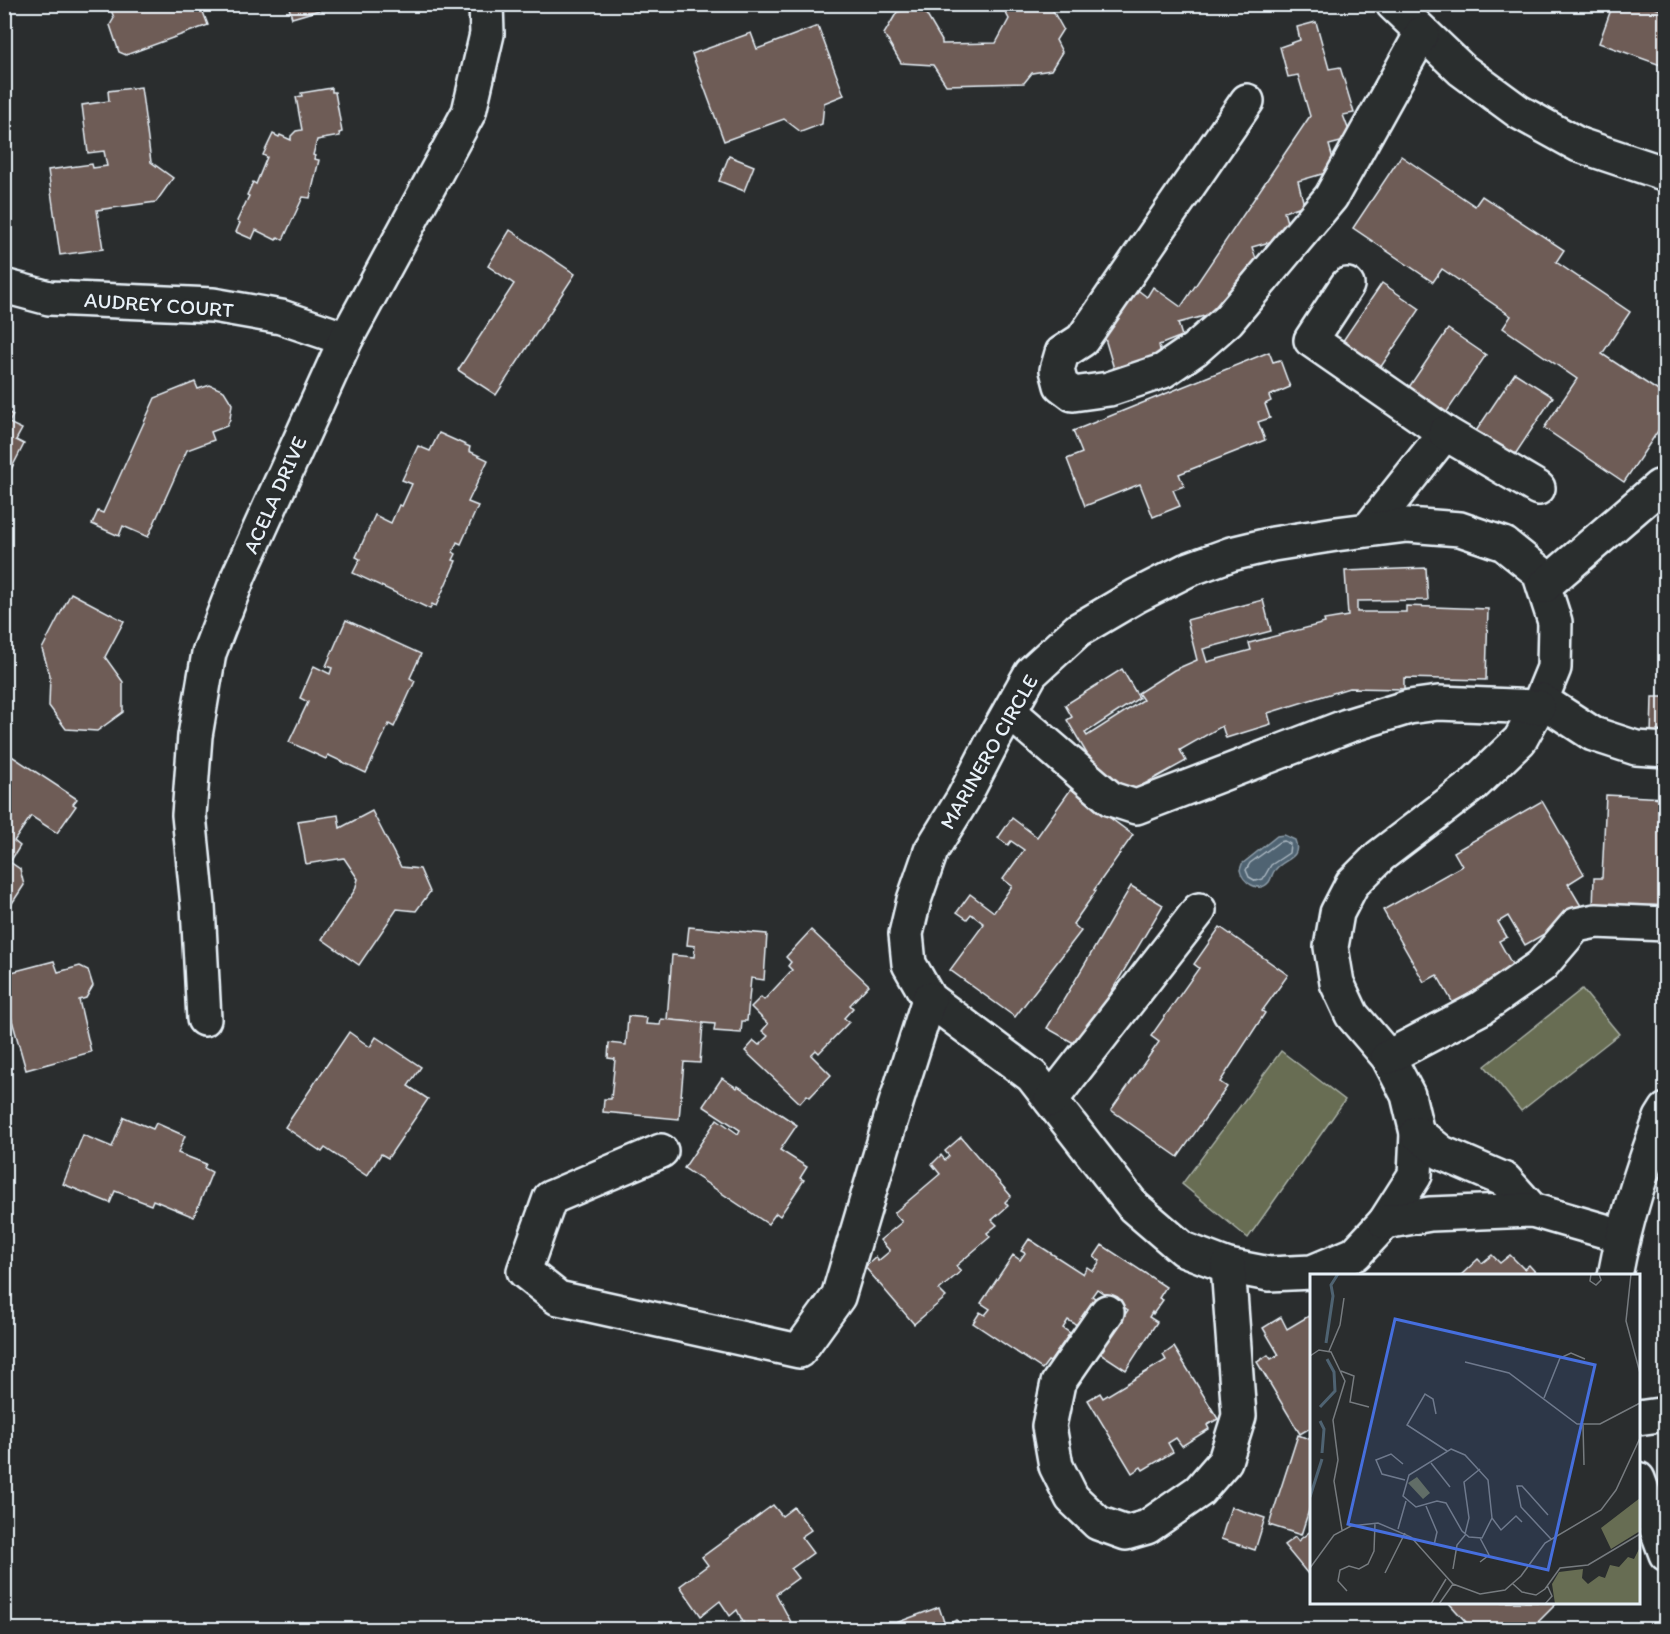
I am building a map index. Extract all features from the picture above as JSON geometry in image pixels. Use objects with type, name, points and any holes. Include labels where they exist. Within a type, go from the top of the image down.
[{"type":"street","name":"ACELA DRIVE","points":[[204,1019],[198,906],[189,815],[195,736],[209,653],[239,575],[346,339],[469,112],[487,34],[486,4]]},
{"type":"street","points":[[1393,4],[1462,70],[1519,112],[1579,145],[1665,174]]},
{"type":"street","points":[[1247,101],[1082,340],[1062,353],[1057,370],[1060,385],[1073,394],[1109,389],[1163,371],[1195,349],[1228,320],[1331,197],[1422,33]]},
{"type":"street","points":[[1347,285],[1311,340],[1445,433],[1538,488]]},
{"type":"street","name":"AUDREY COURT","points":[[4,286],[49,298],[213,305],[281,318],[346,339]]},
{"type":"street","points":[[1369,529],[1445,433]]},
{"type":"street","points":[[1544,586],[1659,487],[1665,491]]},
{"type":"street","name":"MARINERO CIRCLE","points":[[1407,525],[1460,529],[1504,544],[1539,572],[1544,586],[1555,622],[1554,668],[1539,704],[1520,740],[1473,785],[1380,856],[1352,884],[1337,913],[1331,947],[1337,983],[1353,1015],[1388,1058],[1408,1095],[1418,1133],[1415,1174],[1385,1222],[1355,1254],[1312,1272],[1269,1274],[1228,1266],[1183,1249],[1134,1207],[1032,1076],[929,999],[909,964],[906,934],[914,900],[931,851],[963,799],[1031,673],[1078,630],[1177,575],[1231,554],[1273,544],[1407,525]]},
{"type":"street","points":[[1010,712],[1111,799],[1136,807],[1347,726],[1409,707],[1438,703],[1539,704],[1593,734],[1636,748],[1665,750]]},
{"type":"street","points":[[1051,1100],[1199,910]]},
{"type":"street","points":[[1388,1058],[1481,1008],[1541,966],[1576,925],[1596,921],[1665,924]]},
{"type":"street","points":[[661,1150],[550,1198],[524,1271],[558,1298],[799,1352],[838,1297],[929,999]]},
{"type":"street","points":[[1615,1274],[1622,1236],[1653,1178],[1661,1118],[1665,1110]]},
{"type":"street","points":[[1418,1133],[1442,1153],[1505,1180],[1532,1210]]},
{"type":"street","points":[[1385,1222],[1430,1214],[1532,1210],[1622,1236]]},
{"type":"street","points":[[1107,1312],[1058,1383],[1049,1426],[1056,1467],[1071,1497],[1098,1523],[1126,1533],[1147,1527],[1199,1491],[1225,1461],[1239,1416],[1228,1266]]},
{"type":"street","points":[[1640,1418],[1665,1414]]},
{"type":"street","points":[[1640,1485],[1665,1554]]},
{"type":"green space","points":[[1582,989],[1619,1034],[1521,1111],[1485,1066]]},
{"type":"green space","points":[[1281,1051],[1345,1100],[1248,1238],[1182,1184]]},
{"type":"water","points":[[1284,835],[1295,840],[1297,846],[1292,858],[1275,870],[1265,885],[1256,887],[1247,882],[1241,874],[1242,864],[1277,836]]},
{"type":"building","points":[[109,4],[200,4],[208,25],[126,55],[119,52],[110,25],[114,18]]},
{"type":"building","points":[[288,4],[340,4],[292,18]]},
{"type":"building","points":[[1001,4],[1049,4],[1063,29],[1056,40],[1062,52],[1051,70],[1032,73],[1024,83],[946,85],[933,65],[901,63],[884,34],[897,12],[922,7],[942,44],[996,43],[1009,19]]},
{"type":"building","points":[[1613,4],[1645,4],[1666,12],[1666,67],[1599,43]]},
{"type":"building","points":[[1316,22],[1329,69],[1340,67],[1354,113],[1343,115],[1352,139],[1329,145],[1336,170],[1298,181],[1304,205],[1284,212],[1291,236],[1252,247],[1260,271],[1239,278],[1249,304],[1178,323],[1182,336],[1159,345],[1161,355],[1114,369],[1104,335],[1135,288],[1147,297],[1153,287],[1181,307],[1310,116],[1298,75],[1288,77],[1280,47],[1300,40],[1297,27]]},
{"type":"building","points":[[818,26],[844,95],[824,103],[822,124],[801,132],[784,119],[724,141],[692,54],[751,33],[757,49]]},
{"type":"building","points":[[141,87],[151,162],[173,178],[156,202],[97,210],[103,249],[60,255],[48,170],[92,164],[93,168],[107,166],[104,151],[88,153],[82,105],[109,101],[108,91]]},
{"type":"building","points":[[332,88],[332,92],[335,92],[342,132],[339,133],[340,136],[317,140],[313,155],[314,159],[319,160],[310,198],[303,197],[283,240],[278,237],[276,240],[256,230],[252,239],[236,232],[240,223],[237,221],[253,182],[256,184],[267,157],[263,155],[273,134],[291,140],[291,136],[296,131],[302,130],[296,97],[302,96],[301,93]]},
{"type":"building","points":[[729,156],[754,166],[744,191],[719,181]]},
{"type":"building","points":[[1401,156],[1475,206],[1482,196],[1564,250],[1556,262],[1630,312],[1602,354],[1666,396],[1666,419],[1624,482],[1544,428],[1577,379],[1503,328],[1511,316],[1442,269],[1433,282],[1353,228]]},
{"type":"building","points":[[510,230],[575,274],[496,395],[458,370],[514,284],[488,266]]},
{"type":"building","points":[[1382,283],[1420,309],[1376,374],[1338,348]]},
{"type":"building","points":[[1448,329],[1486,355],[1442,419],[1405,393]]},
{"type":"building","points":[[1269,352],[1273,362],[1280,360],[1290,387],[1269,396],[1271,401],[1265,404],[1270,418],[1258,422],[1265,440],[1179,474],[1184,486],[1173,490],[1180,506],[1153,517],[1140,484],[1085,506],[1067,459],[1082,453],[1073,431]]},
{"type":"building","points":[[1515,373],[1553,397],[1512,459],[1472,437]]},
{"type":"building","points":[[195,382],[198,389],[210,385],[224,391],[232,404],[230,419],[227,426],[211,432],[214,440],[187,450],[148,537],[123,526],[119,536],[92,524],[98,511],[103,513],[155,398]]},
{"type":"building","points":[[4,410],[13,415],[9,423],[22,429],[16,440],[24,444],[4,483]]},
{"type":"building","points":[[439,433],[470,447],[469,451],[488,460],[468,502],[478,506],[461,544],[457,542],[453,552],[456,554],[453,560],[456,561],[436,606],[432,604],[430,609],[353,573],[360,559],[356,557],[375,515],[391,523],[412,484],[402,480],[418,446],[430,451]]},
{"type":"building","points":[[1426,568],[1428,600],[1357,601],[1357,612],[1406,612],[1406,606],[1488,609],[1486,680],[1404,678],[1404,689],[1349,688],[1268,713],[1271,724],[1226,738],[1222,726],[1180,750],[1186,761],[1119,798],[1101,769],[1097,771],[1067,720],[1072,717],[1065,705],[1122,669],[1139,698],[1085,733],[1087,736],[1143,700],[1138,693],[1174,670],[1197,660],[1187,620],[1263,600],[1271,631],[1203,649],[1207,662],[1251,650],[1249,643],[1325,623],[1324,620],[1348,616],[1345,571]]},
{"type":"building","points":[[71,593],[124,621],[105,657],[123,682],[123,712],[97,731],[66,729],[49,706],[50,675],[42,649]]},
{"type":"building","points":[[346,620],[421,654],[410,678],[415,681],[394,727],[389,724],[366,773],[328,755],[326,759],[289,742],[308,702],[300,698],[314,666],[330,674],[332,668],[326,666]]},
{"type":"building","points":[[1652,697],[1666,697],[1666,737],[1651,736]]},
{"type":"building","points":[[4,751],[77,799],[73,804],[76,806],[57,833],[31,816],[14,841],[20,846],[10,862],[20,869],[24,885],[9,908],[4,905],[4,794],[8,789],[4,786]]},
{"type":"building","points":[[1071,789],[1133,835],[1073,924],[1081,931],[1015,1017],[950,970],[984,924],[971,914],[967,919],[957,912],[970,894],[994,912],[1012,886],[1003,879],[1024,850],[1011,841],[1008,845],[998,838],[1012,818],[1037,837]]},
{"type":"building","points":[[1606,795],[1666,798],[1666,912],[1593,909],[1594,878],[1602,878]]},
{"type":"building","points":[[1542,801],[1584,874],[1568,884],[1584,911],[1525,945],[1508,916],[1498,922],[1507,937],[1499,941],[1514,968],[1453,1003],[1437,975],[1424,982],[1383,910],[1462,866],[1454,852]]},
{"type":"building","points":[[372,811],[401,867],[420,869],[430,892],[416,911],[397,909],[359,965],[322,939],[355,890],[358,879],[344,858],[306,864],[298,821],[338,815],[340,828]]},
{"type":"building","points":[[1131,886],[1163,905],[1079,1046],[1047,1028]]},
{"type":"building","points":[[689,927],[767,934],[764,980],[751,978],[747,1021],[742,1021],[741,1033],[714,1031],[715,1024],[667,1020],[672,955],[694,957],[695,946],[687,945]]},
{"type":"building","points":[[1220,927],[1288,975],[1262,1011],[1265,1013],[1220,1082],[1227,1087],[1178,1157],[1111,1110],[1159,1042],[1151,1036],[1199,968],[1194,964]]},
{"type":"building","points":[[811,930],[869,985],[850,1005],[853,1008],[844,1018],[849,1022],[819,1053],[816,1050],[811,1055],[831,1075],[810,1097],[807,1095],[800,1103],[745,1051],[754,1041],[759,1045],[768,1036],[762,1031],[768,1024],[751,1007],[761,997],[764,1000],[792,970],[788,966],[791,962],[786,957]]},
{"type":"building","points":[[54,961],[58,972],[80,966],[88,970],[93,986],[86,998],[79,1000],[91,1052],[26,1070],[10,1013],[4,1014],[4,974]]},
{"type":"building","points":[[628,1016],[647,1018],[646,1024],[660,1025],[661,1019],[703,1023],[700,1063],[684,1062],[679,1119],[603,1112],[604,1099],[611,1099],[615,1059],[608,1058],[609,1043],[626,1045]]},
{"type":"building","points":[[349,1032],[370,1047],[376,1037],[421,1067],[408,1086],[428,1099],[388,1158],[381,1154],[367,1176],[325,1148],[322,1152],[285,1127]]},
{"type":"building","points":[[722,1078],[797,1125],[780,1150],[807,1167],[800,1178],[804,1180],[780,1216],[776,1213],[768,1224],[684,1168],[717,1119],[738,1134],[740,1130],[703,1106]]},
{"type":"building","points":[[124,1117],[153,1129],[156,1123],[185,1136],[178,1153],[206,1164],[204,1168],[212,1172],[194,1217],[153,1200],[151,1205],[115,1191],[110,1203],[63,1184],[83,1135],[112,1147]]},
{"type":"building","points":[[961,1137],[1011,1196],[1005,1202],[1008,1206],[992,1220],[997,1225],[987,1233],[990,1237],[956,1266],[961,1271],[939,1290],[946,1297],[914,1324],[865,1267],[876,1257],[878,1261],[890,1251],[880,1240],[902,1222],[894,1213],[940,1174],[932,1164],[941,1155],[945,1160],[949,1156],[945,1151]]},
{"type":"building","points":[[1029,1239],[1083,1274],[1087,1267],[1093,1271],[1100,1261],[1094,1257],[1102,1245],[1166,1287],[1159,1298],[1163,1300],[1149,1317],[1157,1322],[1126,1370],[1100,1353],[1128,1310],[1097,1289],[1092,1296],[1095,1298],[1077,1325],[1068,1320],[1063,1328],[1070,1333],[1050,1362],[1048,1361],[1042,1369],[973,1323],[980,1312],[985,1315],[990,1309],[981,1303],[1013,1255],[1020,1260],[1025,1253],[1021,1251]]},
{"type":"building","points":[[1492,1255],[1500,1263],[1510,1255],[1524,1269],[1529,1265],[1537,1274],[1462,1274],[1478,1259],[1482,1263]]},
{"type":"building","points":[[1310,1315],[1310,1428],[1300,1434],[1257,1362],[1268,1355],[1271,1359],[1279,1355],[1263,1328],[1281,1317],[1287,1329]]},
{"type":"building","points":[[1174,1347],[1218,1419],[1207,1425],[1209,1429],[1182,1446],[1176,1438],[1168,1443],[1173,1452],[1143,1470],[1141,1467],[1132,1473],[1088,1400],[1100,1393],[1103,1398],[1166,1360],[1163,1355]]},
{"type":"building","points":[[1298,1435],[1310,1439],[1310,1507],[1301,1535],[1269,1525]]},
{"type":"building","points":[[773,1505],[782,1516],[794,1507],[811,1530],[801,1537],[813,1553],[791,1569],[798,1578],[776,1594],[792,1624],[781,1630],[747,1630],[737,1610],[730,1616],[720,1601],[701,1616],[680,1586],[708,1565],[702,1557]]},
{"type":"building","points":[[1231,1507],[1265,1518],[1255,1550],[1221,1539]]},
{"type":"building","points":[[1310,1532],[1310,1577],[1284,1545],[1295,1537],[1298,1541]]},
{"type":"building","points":[[1450,1604],[1556,1604],[1534,1626],[1537,1630],[1458,1630],[1466,1622]]},
{"type":"building","points":[[939,1607],[945,1625],[957,1620],[960,1630],[877,1630]]}]
